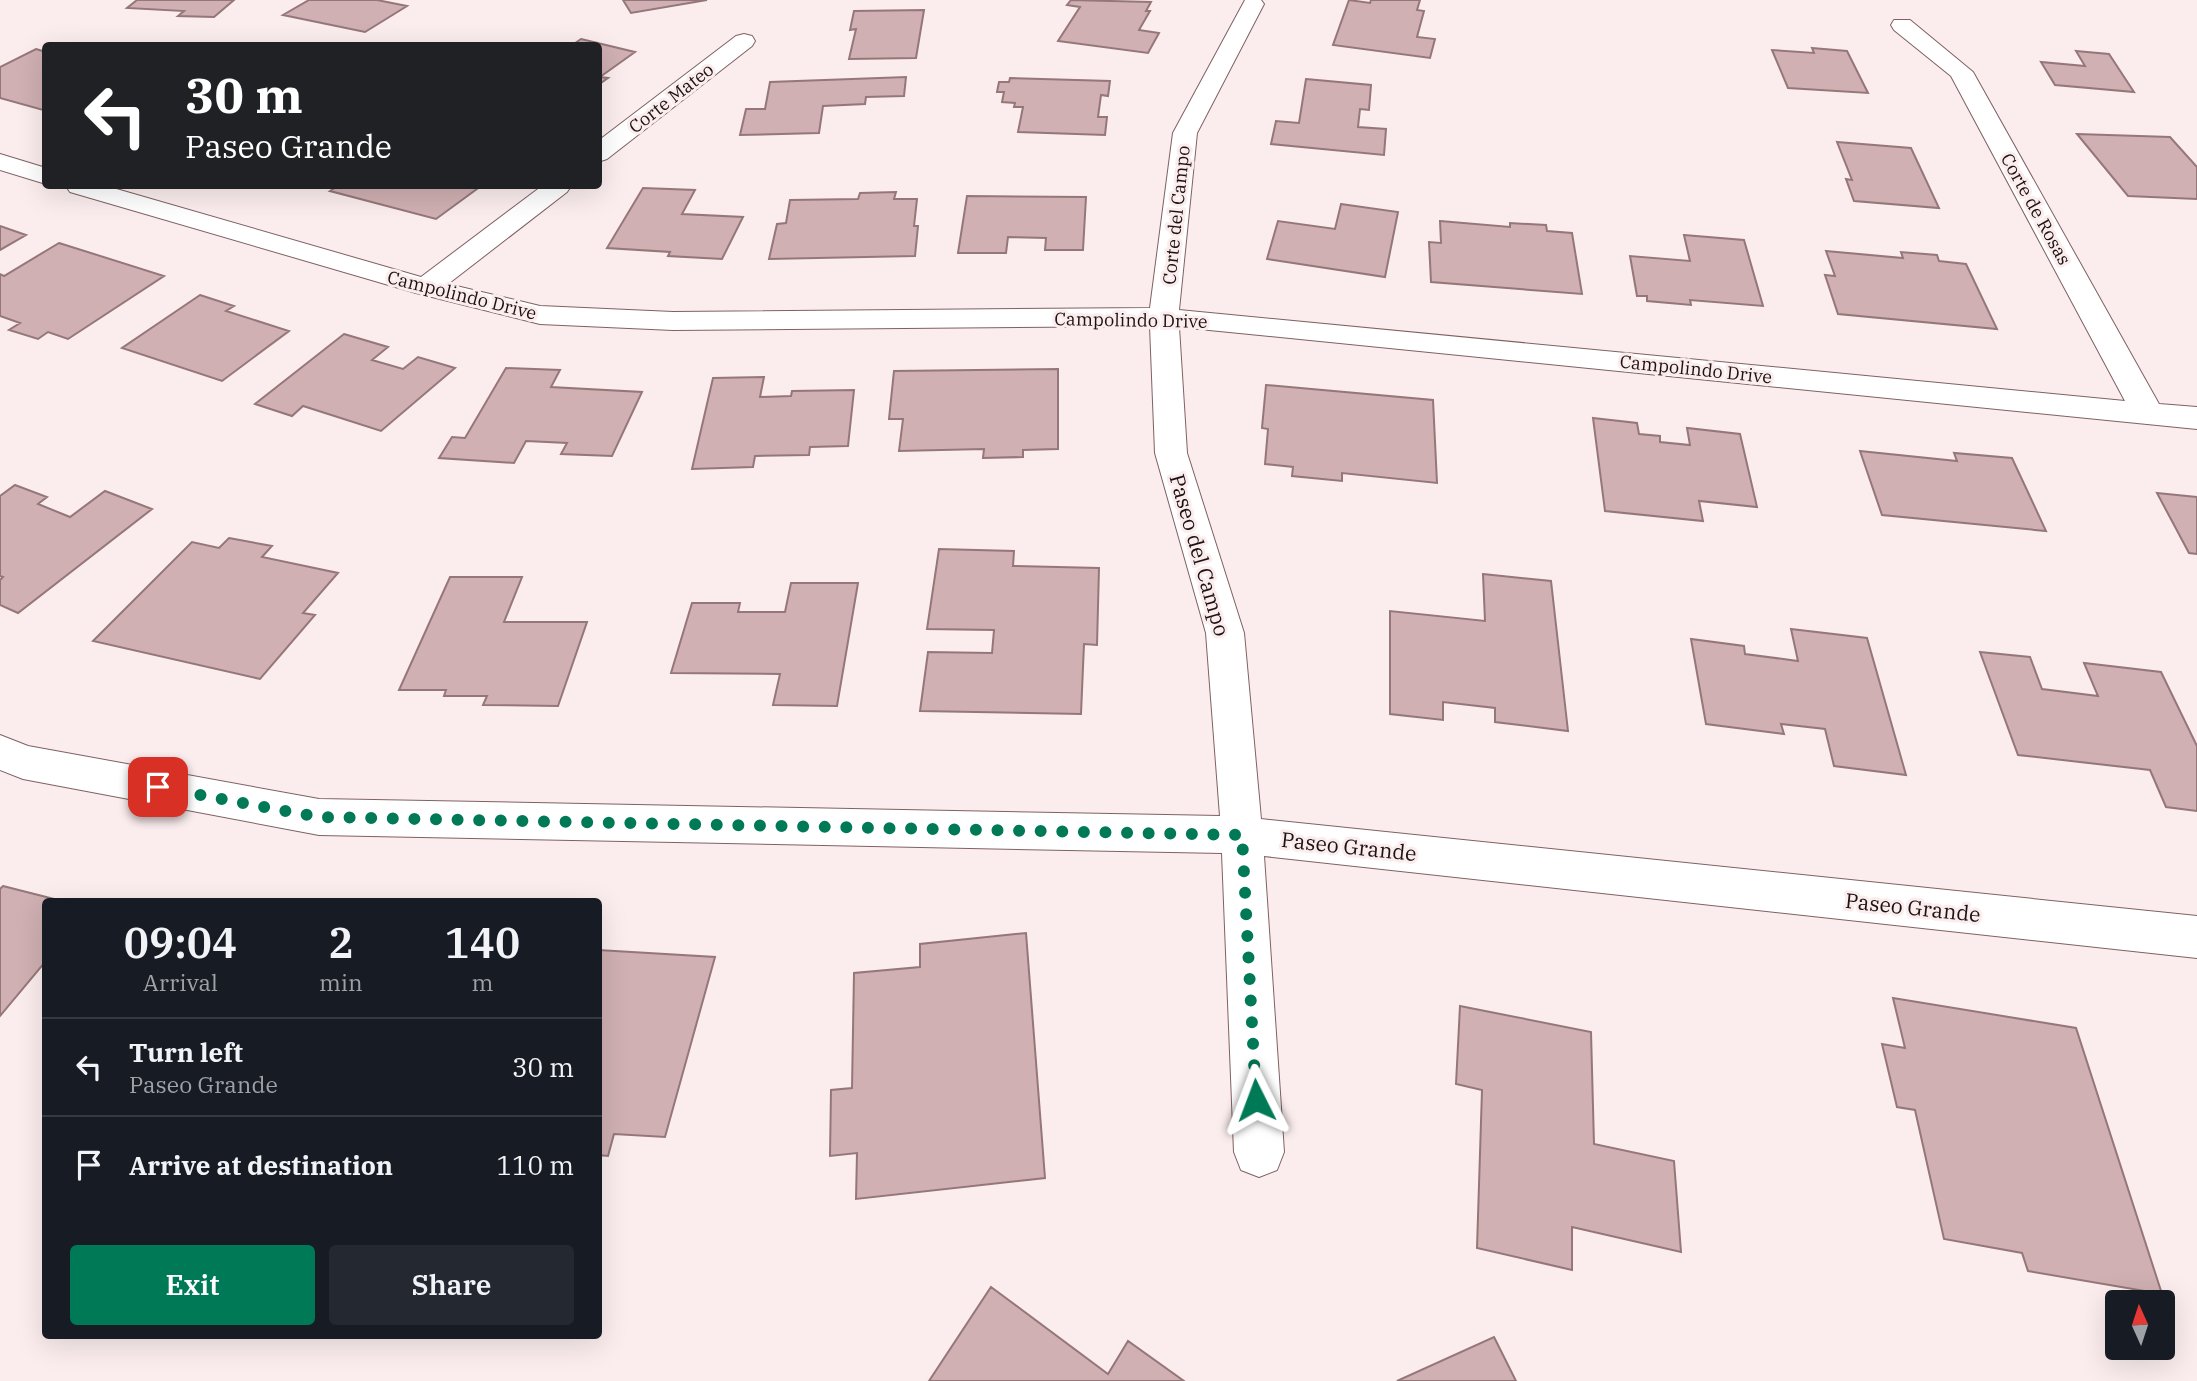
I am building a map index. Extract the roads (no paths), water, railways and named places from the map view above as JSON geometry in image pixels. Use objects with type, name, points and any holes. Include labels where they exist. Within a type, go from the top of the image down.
[{"type":"street","name":"Corte del Campo","points":[[1164,317],[1185,133],[1253,4]]},
{"type":"street","name":"Corte de Rosas","points":[[1902,25],[1961,72],[2148,413]]},
{"type":"street","name":"Corte Mateo","points":[[602,151],[744,41]]},
{"type":"street","points":[[0,162],[42,175]]},
{"type":"street","name":"Campolindo Drive","points":[[89,189],[426,287],[540,315],[646,320],[1164,317],[2197,418]]},
{"type":"street","points":[[426,287],[554,189]]},
{"type":"street","name":"Paseo del Campo","points":[[1164,317],[1171,453],[1225,633],[1242,835],[1259,1152]]},
{"type":"street","name":"Paseo Grande","points":[[0,752],[23,762],[318,817],[1242,835],[2197,937]]}]
